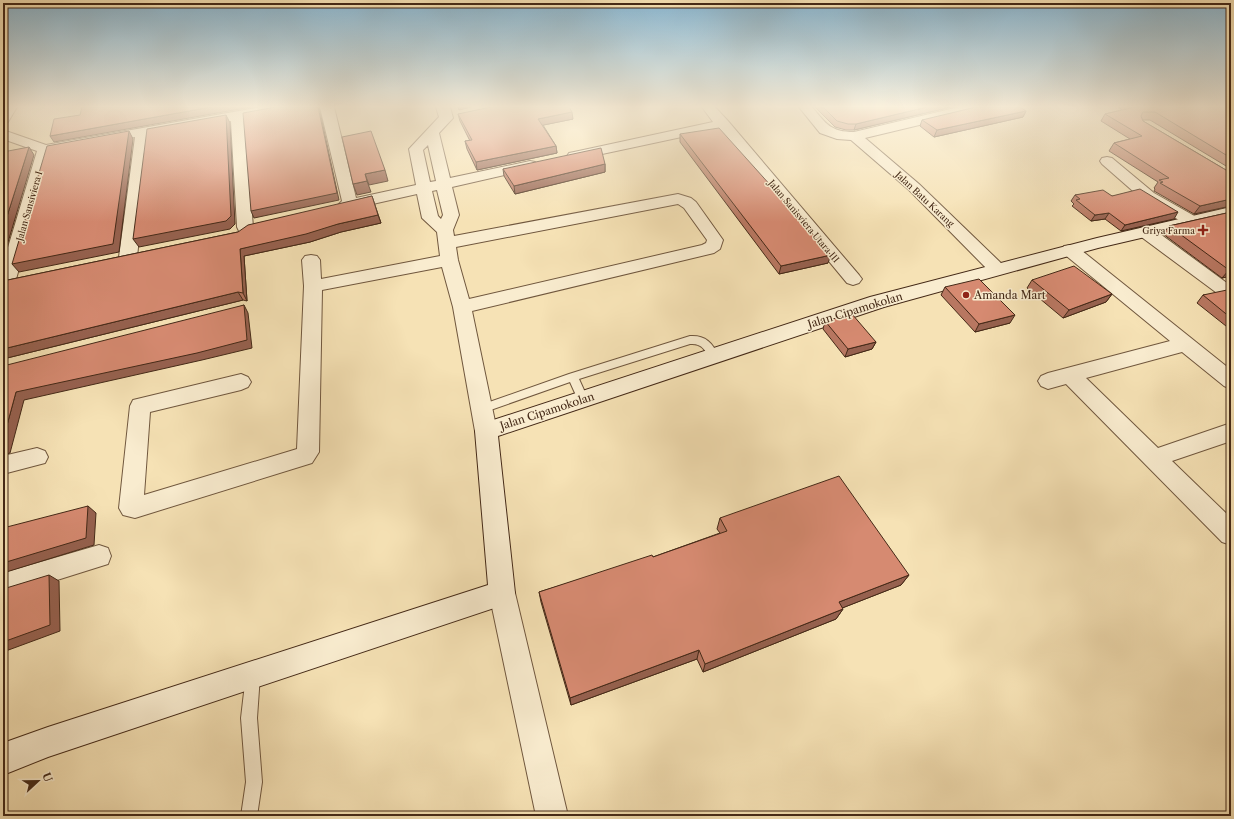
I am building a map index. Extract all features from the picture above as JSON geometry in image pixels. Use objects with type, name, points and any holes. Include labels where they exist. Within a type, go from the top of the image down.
[{"type":"street","points":[[34,145],[45,149],[67,145]]},
{"type":"street","points":[[129,257],[142,145]]},
{"type":"street","points":[[229,235],[236,234],[252,225],[241,145]]},
{"type":"street","points":[[336,145],[350,204]]},
{"type":"street","points":[[420,145],[416,149],[430,218],[447,244],[462,307],[484,420],[502,593],[552,816]]},
{"type":"street","points":[[435,145],[451,215],[447,244]]},
{"type":"street","points":[[560,159],[624,145]]},
{"type":"street","name":"Jalan Sanisviera Utara III","points":[[741,145],[854,279]]},
{"type":"street","name":"Jalan Batu Karang","points":[[865,145],[914,187],[997,269]]},
{"type":"street","name":"Jalan Sansiviera I","points":[[10,282],[45,149]]},
{"type":"street","points":[[1107,161],[1148,196],[1192,221]]},
{"type":"street","points":[[328,209],[544,162]]},
{"type":"street","points":[[313,286],[447,244],[678,199],[685,200],[690,205],[715,240],[714,245],[708,249],[462,307]]},
{"type":"street","name":"Jalan Cipamokolan","points":[[484,420],[583,399],[877,302],[1070,250],[1192,221],[1230,214]]},
{"type":"street","points":[[1146,232],[1231,295]]},
{"type":"street","points":[[1070,250],[1231,381]]},
{"type":"street","points":[[241,382],[140,406],[131,508],[304,458],[307,455],[313,286],[311,260]]},
{"type":"street","points":[[1048,382],[1186,344]]},
{"type":"street","points":[[1070,375],[1231,534]]},
{"type":"street","points":[[1155,458],[1231,432]]},
{"type":"street","points":[[3,465],[37,457]]},
{"type":"street","points":[[3,586],[99,556]]},
{"type":"street","points":[[3,759],[48,742],[502,593]]},
{"type":"lane","points":[[484,420],[573,376],[699,339],[705,342],[714,356]]},
{"type":"lane","points":[[573,376],[583,399]]},
{"type":"lane","points":[[248,816],[254,782],[249,718],[253,675]]},
{"type":"building","points":[[127,145],[113,244],[12,264],[47,146]]},
{"type":"building","points":[[145,145],[227,145],[231,216],[226,221],[133,239]]},
{"type":"building","points":[[246,145],[326,145],[337,193],[251,211]]},
{"type":"building","points":[[344,145],[376,145],[385,170],[365,174],[367,181],[353,184]]},
{"type":"building","points":[[467,145],[556,146],[476,162]]},
{"type":"building","points":[[689,145],[734,145],[831,255],[781,266]]},
{"type":"building","points":[[1117,145],[1184,145],[1231,173],[1231,199],[1200,206],[1160,183],[1163,182],[1159,180],[1169,178]]},
{"type":"building","points":[[1210,145],[1231,145],[1231,158]]},
{"type":"building","points":[[29,147],[3,229],[3,152]]},
{"type":"building","points":[[601,148],[605,164],[514,186],[503,169]]},
{"type":"building","points":[[1140,189],[1178,212],[1125,225],[1109,213],[1095,215],[1076,200],[1080,199],[1075,195],[1103,190],[1112,196]]},
{"type":"building","points":[[372,196],[378,215],[338,224],[306,234],[240,249],[243,293],[238,292],[3,349],[3,281],[238,232],[248,225]]},
{"type":"building","points":[[1231,212],[1231,269],[1229,270],[1169,226]]},
{"type":"building","points":[[1074,266],[1112,294],[1069,310],[1032,280]]},
{"type":"building","points":[[979,279],[1015,315],[979,324],[945,287]]},
{"type":"building","points":[[1227,290],[1231,293],[1231,318],[1203,295]]},
{"type":"building","points":[[244,305],[247,340],[197,353],[16,392],[3,440],[3,366]]},
{"type":"building","points":[[852,314],[876,342],[848,349],[825,321]]},
{"type":"building","points":[[839,476],[909,575],[839,602],[843,609],[705,664],[699,650],[570,698],[539,592],[652,555],[653,557],[727,531],[720,518]]},
{"type":"building","points":[[88,506],[86,538],[3,563],[3,528]]},
{"type":"building","points":[[49,575],[50,625],[3,642],[3,589]]},
{"type":"place","name":"Griya Farma","points":[[1203,230]]},
{"type":"place","name":"Amanda Mart","points":[[966,295]]}]
